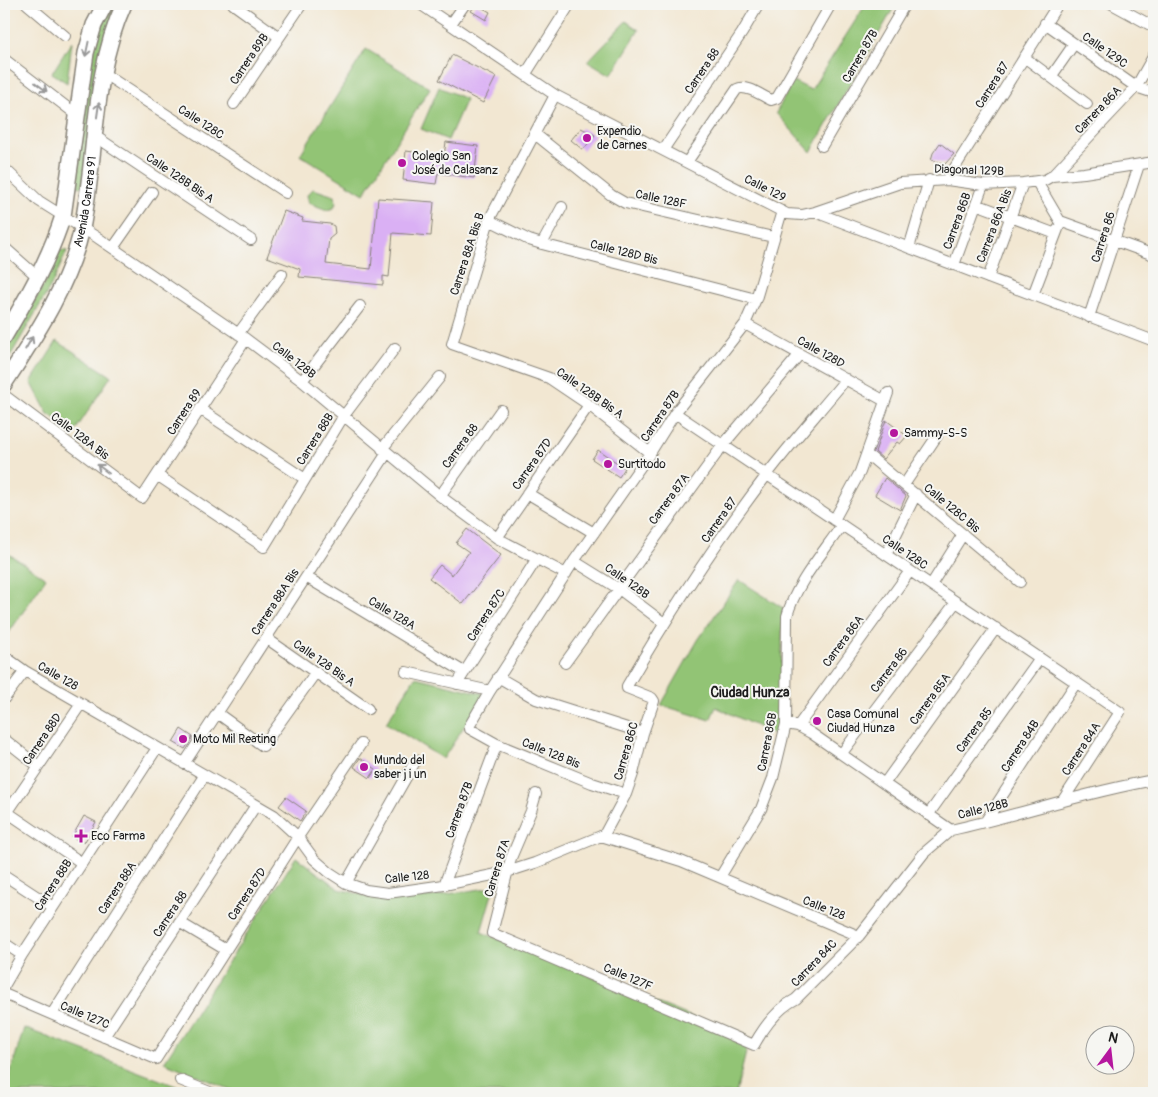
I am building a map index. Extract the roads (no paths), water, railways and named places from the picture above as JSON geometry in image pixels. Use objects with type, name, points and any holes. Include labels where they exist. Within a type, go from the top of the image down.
[{"type":"main road","name":"Avenida Carrera 91","points":[[4,337],[38,278],[63,216],[87,47],[94,25],[105,4]]},
{"type":"main road","name":"Avenida Carrera 91","points":[[4,384],[58,293],[68,272],[82,228],[103,73],[114,27],[124,4]]},
{"type":"street","points":[[26,4],[65,36]]},
{"type":"street","points":[[234,4],[280,37]]},
{"type":"street","name":"Carrera 89B","points":[[234,104],[302,4]]},
{"type":"street","name":"Calle 129","points":[[420,4],[555,95],[782,211],[794,215],[815,212],[1154,341]]},
{"type":"street","points":[[451,24],[465,4]]},
{"type":"street","points":[[525,75],[570,4]]},
{"type":"street","name":"Carrera 88","points":[[663,150],[742,33],[759,4]]},
{"type":"street","points":[[687,162],[737,90],[742,87],[748,88],[771,100],[777,98],[831,4]]},
{"type":"street","name":"Carrera 87B","points":[[822,146],[905,4]]},
{"type":"street","name":"Carrera 87","points":[[947,180],[1058,4]]},
{"type":"street","points":[[1112,4],[1154,27]]},
{"type":"street","name":"Calle 129C","points":[[1045,23],[1136,87],[1154,93]]},
{"type":"street","points":[[1051,77],[1074,44]]},
{"type":"street","name":"Carrera 86A","points":[[1052,176],[1136,87],[1154,55]]},
{"type":"street","points":[[1024,57],[1087,104]]},
{"type":"street","points":[[4,59],[77,115]]},
{"type":"street","name":"Calle 128C","points":[[103,73],[286,193]]},
{"type":"street","name":"Carrera 88A Bis B","points":[[452,344],[489,220],[555,95]]},
{"type":"street","name":"Calle 128F","points":[[535,134],[625,204],[773,237]]},
{"type":"street","name":"Calle 128B Bis A","points":[[95,136],[251,240]]},
{"type":"street","name":"Diagonal 129B","points":[[815,212],[900,183],[947,180],[983,185],[1024,183],[1036,182],[1052,176],[1154,162]]},
{"type":"street","name":"Carrera 86","points":[[1089,317],[1139,165]]},
{"type":"street","name":"Calle 128B","points":[[4,168],[32,196],[113,248],[242,336],[302,381],[384,451],[497,538],[566,574]]},
{"type":"street","points":[[909,248],[929,180]]},
{"type":"street","points":[[1036,182],[1060,220],[1154,255]]},
{"type":"street","name":"Carrera 86A Bis","points":[[988,278],[1024,183]]},
{"type":"street","name":"Carrera 86B","points":[[954,265],[983,185]]},
{"type":"street","points":[[113,248],[152,192]]},
{"type":"street","points":[[976,204],[1056,234]]},
{"type":"street","points":[[542,244],[562,208]]},
{"type":"street","name":"Carrera 87B","points":[[470,727],[498,678],[574,561],[650,453],[675,413],[745,324],[756,300],[782,211]]},
{"type":"street","name":"Calle 128D Bis","points":[[489,220],[542,244],[756,300]]},
{"type":"street","points":[[1033,295],[1060,220]]},
{"type":"street","points":[[4,247],[38,278]]},
{"type":"street","name":"Carrera 89","points":[[142,498],[200,410],[242,336],[282,274]]},
{"type":"street","points":[[302,381],[360,306]]},
{"type":"street","name":"Calle 128D","points":[[745,324],[846,380],[886,397]]},
{"type":"street","name":"Calle 128B Bis A","points":[[452,344],[549,378],[589,405],[650,453]]},
{"type":"street","name":"Carrera 88B","points":[[157,475],[264,547],[343,417],[395,348]]},
{"type":"street","name":"Carrera 87A","points":[[566,663],[723,445],[800,354]]},
{"type":"street","name":"Carrera 88A Bis","points":[[184,764],[306,576],[384,451],[440,377]]},
{"type":"street","name":"Carrera 87","points":[[652,698],[628,688],[628,686],[664,623],[767,475],[846,380]]},
{"type":"street","name":"Calle 128A Bis","points":[[4,395],[142,498]]},
{"type":"street","name":"Carrera 86B","points":[[720,877],[761,810],[768,794],[786,724],[788,616],[790,607],[838,523],[868,455],[886,397]]},
{"type":"street","name":"Carrera 87D","points":[[497,538],[589,405]]},
{"type":"street","points":[[200,410],[305,479]]},
{"type":"street","name":"Carrera 88","points":[[440,496],[502,410]]},
{"type":"street","name":"Calle 128C","points":[[675,413],[1120,712]]},
{"type":"street","points":[[904,485],[938,436]]},
{"type":"street","name":"Calle 128C Bis","points":[[868,455],[1020,582]]},
{"type":"street","points":[[527,493],[594,533]]},
{"type":"street","points":[[886,555],[916,494]]},
{"type":"street","points":[[930,585],[963,534]]},
{"type":"street","name":"Carrera 87C","points":[[457,684],[536,560]]},
{"type":"street","name":"Calle 128B","points":[[574,561],[619,589],[664,623]]},
{"type":"street","name":"Carrera 86A","points":[[798,726],[910,571]]},
{"type":"street","name":"Calle 128A","points":[[306,576],[464,672]]},
{"type":"street","name":"Carrera 86","points":[[842,753],[956,602]]},
{"type":"street","name":"Carrera 85A","points":[[884,784],[996,628]]},
{"type":"street","name":"Calle 128 Bis A","points":[[266,638],[368,709]]},
{"type":"street","name":"Calle 128","points":[[4,656],[25,672],[274,815],[298,837],[314,858],[330,872],[346,883],[366,890],[388,893],[444,885],[507,872],[535,863],[601,836],[681,861],[859,936]]},
{"type":"street","name":"Carrera 85","points":[[928,815],[1040,658]]},
{"type":"street","points":[[4,699],[25,672]]},
{"type":"street","points":[[218,713],[264,746],[316,672]]},
{"type":"street","points":[[406,672],[490,691]]},
{"type":"street","points":[[498,678],[536,698],[643,733]]},
{"type":"street","name":"Carrera 84B","points":[[985,822],[1076,683]]},
{"type":"street","name":"Carrera 86C","points":[[601,836],[605,833],[626,794],[654,701],[652,698]]},
{"type":"street","name":"Carrera 88D","points":[[5,812],[81,704]]},
{"type":"street","name":"Carrera 84A","points":[[1063,800],[1120,712]]},
{"type":"street","name":"Calle 128B","points":[[786,724],[798,726],[811,733],[951,830],[1063,800],[1153,779]]},
{"type":"street","name":"Calle 128 Bis","points":[[470,727],[470,729],[497,744],[592,783],[626,794]]},
{"type":"street","points":[[4,738],[38,766]]},
{"type":"street","name":"Carrera 87D","points":[[156,1059],[298,837],[361,744]]},
{"type":"street","name":"Carrera 87B","points":[[444,885],[497,744]]},
{"type":"street","name":"Carrera 88B","points":[[4,986],[22,955],[157,748]]},
{"type":"street","points":[[346,883],[416,760]]},
{"type":"street","name":"Carrera 88A","points":[[52,1014],[204,776]]},
{"type":"street","name":"Carrera 87A","points":[[492,932],[511,858],[531,811],[536,794]]},
{"type":"street","name":"Carrera 88","points":[[104,1037],[256,805]]},
{"type":"street","points":[[5,812],[82,863]]},
{"type":"street","name":"Carrera 84C","points":[[754,1045],[762,1030],[787,1004],[796,999],[859,936],[924,853],[951,830]]},
{"type":"street","points":[[4,875],[53,907]]},
{"type":"street","points":[[180,922],[226,950]]},
{"type":"street","name":"Calle 127F","points":[[492,932],[754,1045]]},
{"type":"street","points":[[4,944],[22,955]]},
{"type":"street","name":"Calle 127C","points":[[4,994],[156,1059]]},
{"type":"street","points":[[180,1080],[212,1093]]},
{"type":"place","name":"Expendio de Carnes","points":[[587,138]]},
{"type":"place","name":"Colegio San José de Calasanz","points":[[402,163]]},
{"type":"place","name":"Sammy-S-S","points":[[894,433]]},
{"type":"place","name":"Surtitodo","points":[[608,464]]},
{"type":"place","name":"Casa Comunal Ciudad Hunza","points":[[817,721]]},
{"type":"place","name":"Moto Mil Reating","points":[[183,739]]},
{"type":"place","name":"Mundo del saber j i un","points":[[364,767]]},
{"type":"place","name":"Eco Farma","points":[[81,836]]},
{"type":"district","name":"Ciudad Hunza","points":[[750,692]]}]
